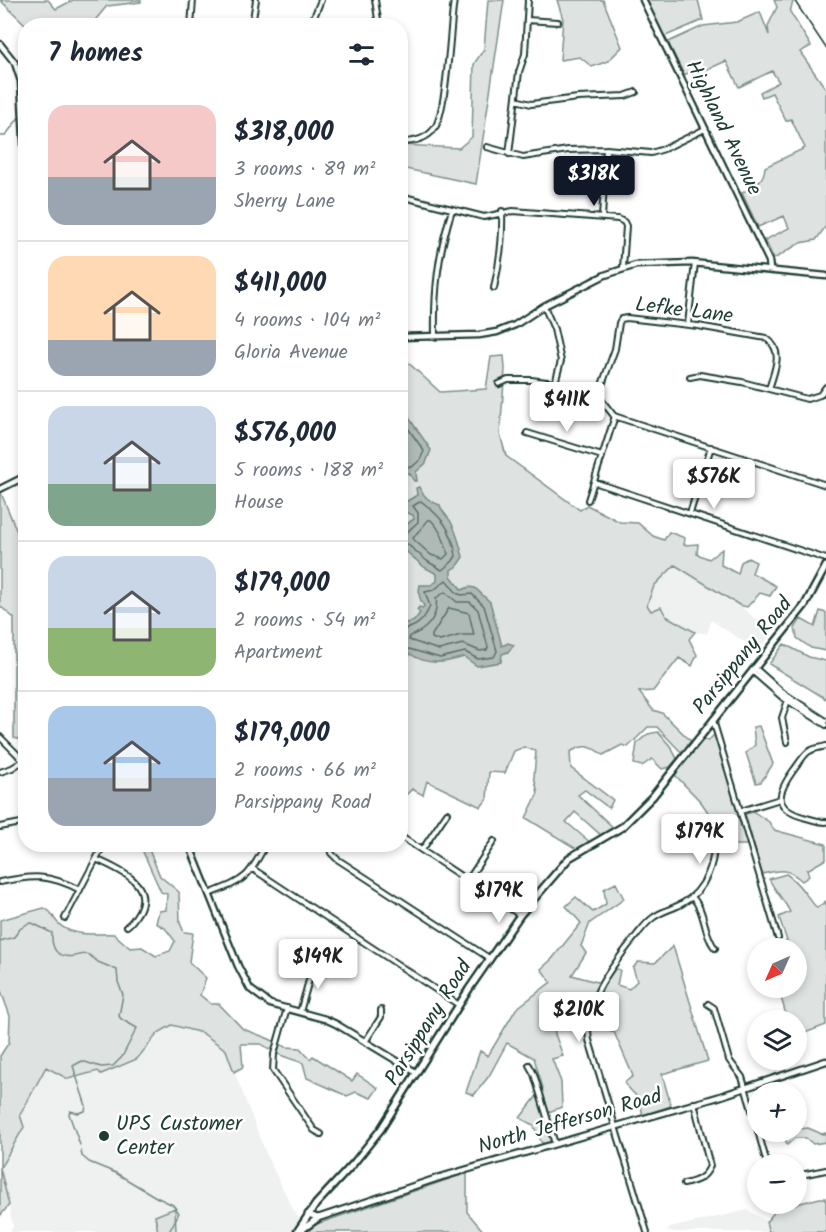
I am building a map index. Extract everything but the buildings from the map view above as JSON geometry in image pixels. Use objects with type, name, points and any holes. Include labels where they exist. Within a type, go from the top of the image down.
[{"type":"main road","name":"Parsippany Road","points":[[298,1232],[310,1212],[367,1149],[489,958],[520,915],[569,858],[615,833],[653,796],[806,605],[826,566]]},
{"type":"main road","points":[[298,1232],[318,1218]]},
{"type":"street","points":[[192,18],[193,0]]},
{"type":"street","points":[[254,18],[256,0]]},
{"type":"street","points":[[314,18],[321,0]]},
{"type":"street","points":[[375,0],[378,18]]},
{"type":"street","points":[[408,141],[426,136],[439,121],[454,0]]},
{"type":"street","points":[[509,154],[519,72],[525,54],[528,0]]},
{"type":"street","name":"Highland Avenue","points":[[643,0],[769,261],[770,270]]},
{"type":"street","points":[[527,20],[558,22]]},
{"type":"street","points":[[0,44],[18,69]]},
{"type":"street","points":[[516,100],[531,104],[578,98],[625,96],[636,92]]},
{"type":"street","points":[[487,147],[529,157],[568,150],[622,149],[646,153],[656,152],[705,129]]},
{"type":"street","points":[[602,218],[606,149]]},
{"type":"street","points":[[408,198],[484,217],[513,211],[618,219],[625,224],[623,268]]},
{"type":"street","points":[[435,336],[436,276],[452,210]]},
{"type":"street","points":[[494,288],[503,232],[502,212]]},
{"type":"street","points":[[408,337],[497,332],[515,325],[544,306],[623,268],[653,263],[695,263],[826,276]]},
{"type":"street","points":[[688,324],[695,263]]},
{"type":"street","points":[[544,306],[554,329],[561,361],[555,383]]},
{"type":"street","name":"Lefke Lane","points":[[598,396],[615,349],[619,323],[621,319],[627,318],[688,324],[762,337],[770,341],[778,354],[769,389]]},
{"type":"street","points":[[690,377],[700,375],[741,382],[807,399],[820,395],[826,387]]},
{"type":"street","points":[[499,384],[508,380],[531,380],[555,383],[598,396],[615,416],[826,485]]},
{"type":"street","points":[[588,500],[615,416]]},
{"type":"street","points":[[527,433],[602,456]]},
{"type":"street","points":[[690,513],[711,447]]},
{"type":"street","points":[[0,489],[18,480]]},
{"type":"street","points":[[594,482],[826,559]]},
{"type":"street","points":[[754,669],[788,699],[826,723]]},
{"type":"street","points":[[787,742],[782,718],[788,699]]},
{"type":"street","points":[[713,719],[778,938]]},
{"type":"street","points":[[0,737],[18,756]]},
{"type":"street","points":[[826,746],[804,755],[783,786],[780,799],[791,813],[826,822]]},
{"type":"street","points":[[0,772],[18,766]]},
{"type":"street","points":[[741,811],[780,799]]},
{"type":"street","points":[[422,850],[447,813]]},
{"type":"street","points":[[0,827],[18,824]]},
{"type":"street","points":[[647,1232],[589,1040],[588,1024],[599,989],[609,971],[652,918],[692,897],[702,885],[709,872],[714,846],[713,836]]},
{"type":"street","points":[[468,880],[494,841]]},
{"type":"street","points":[[408,842],[520,915]]},
{"type":"street","points":[[65,918],[100,852]]},
{"type":"street","points":[[192,852],[247,985],[255,994],[266,1002],[325,1019],[417,1073]]},
{"type":"street","points":[[209,894],[241,881],[253,870],[262,852]]},
{"type":"street","points":[[331,852],[337,860],[489,958]]},
{"type":"street","points":[[96,859],[132,878],[139,886],[143,899],[142,905],[133,922],[127,926]]},
{"type":"street","points":[[253,870],[459,1005]]},
{"type":"street","points":[[0,882],[41,876],[59,880],[80,890]]},
{"type":"street","points":[[692,897],[699,904],[710,940],[716,948]]},
{"type":"street","points":[[300,1012],[311,973],[309,966]]},
{"type":"street","points":[[708,1004],[714,1008],[729,1060],[742,1077],[747,1091]]},
{"type":"street","points":[[287,1008],[272,1063],[274,1072],[314,1130],[321,1134]]},
{"type":"street","points":[[365,1042],[381,1017],[381,1010]]},
{"type":"street","name":"North Jefferson Road","points":[[318,1218],[441,1177],[615,1127],[826,1061]]},
{"type":"street","points":[[529,1065],[534,1074],[555,1144]]},
{"type":"street","points":[[684,1184],[701,1179],[710,1166],[694,1103]]},
{"type":"street","points":[[807,1174],[826,1170]]},
{"type":"street","points":[[310,1212],[324,1216]]},
{"type":"street","points":[[310,1212],[318,1218]]},
{"type":"shaded area","points":[[0,0],[48,0],[56,9],[73,0],[141,0],[141,2],[107,6],[97,18],[19,18]]},
{"type":"shaded area","points":[[488,0],[504,0],[476,184],[408,169],[408,145],[459,148],[472,137],[474,64],[484,49]]},
{"type":"shaded area","points":[[557,0],[603,0],[622,47],[608,61],[592,67],[580,57],[560,60],[563,19]]},
{"type":"shaded area","points":[[643,0],[698,0],[703,20],[661,38]]},
{"type":"shaded area","points":[[774,0],[793,2],[790,12],[811,46],[800,52],[826,89],[826,226],[816,240],[800,243],[774,259],[765,240],[789,228],[784,216],[758,227],[742,193],[760,180],[765,167],[805,148],[791,119],[786,121],[772,93],[762,97],[760,92],[779,82],[772,71],[739,87],[726,61],[704,71],[701,67],[684,75],[668,42],[703,26],[737,22],[760,12],[769,35],[768,26],[777,7]]},
{"type":"shaded area","points":[[504,356],[500,434],[506,456],[580,510],[587,505],[620,522],[638,523],[653,536],[664,540],[669,532],[685,538],[684,545],[698,544],[697,554],[709,559],[722,549],[721,565],[738,574],[741,562],[748,558],[756,562],[752,573],[776,586],[770,596],[760,593],[747,607],[739,605],[675,565],[654,586],[647,605],[651,611],[661,607],[666,616],[695,632],[689,639],[697,655],[692,666],[679,658],[653,691],[639,692],[653,710],[662,713],[691,741],[681,752],[657,727],[648,727],[628,747],[622,745],[603,755],[587,747],[570,752],[571,768],[613,800],[609,808],[585,790],[578,795],[615,829],[602,836],[575,812],[566,822],[591,843],[578,850],[526,818],[538,793],[534,777],[536,751],[524,747],[514,751],[505,773],[489,772],[487,799],[481,807],[427,781],[423,795],[412,789],[408,793],[408,362],[440,392],[486,389],[491,357]]},
{"type":"shaded area","points":[[1,493],[18,534],[18,739],[14,738],[14,618],[0,606]]},
{"type":"shaded area","points":[[675,564],[739,605],[772,633],[758,651],[711,620],[707,634],[695,632],[666,616],[651,611],[647,605],[654,587]]},
{"type":"shaded area","points":[[820,611],[826,613],[826,651],[811,648],[797,638],[795,628],[801,619],[815,627]]},
{"type":"shaded area","points":[[784,644],[809,657],[826,661],[826,699],[769,664]]},
{"type":"shaded area","points":[[759,726],[773,764],[761,782],[756,783],[746,753],[755,745],[753,727]]},
{"type":"shaded area","points":[[658,732],[671,747],[677,759],[670,767],[662,769],[652,759],[642,766],[634,764],[637,743],[648,734]]},
{"type":"shaded area","points":[[715,734],[747,845],[735,845],[716,824],[701,802],[674,774],[704,739],[708,741]]},
{"type":"shaded area","points":[[754,812],[769,822],[774,830],[826,844],[826,859],[807,870],[809,876],[802,881],[792,873],[783,871],[762,874],[745,814]]},
{"type":"shaded area","points":[[143,852],[150,852],[160,876],[179,892],[180,923],[184,932],[193,933],[189,962],[206,978],[200,995],[211,1004],[219,1004],[243,1029],[286,1047],[300,1048],[310,1059],[313,1056],[352,1081],[357,1074],[378,1088],[371,1098],[356,1092],[347,1096],[307,1078],[303,1063],[280,1055],[261,1044],[241,1044],[243,1067],[234,1072],[226,1050],[202,1033],[172,1025],[158,1033],[137,1059],[101,1074],[98,1071],[68,1079],[46,1067],[20,1115],[24,1127],[0,1168],[0,1056],[9,1042],[10,1016],[0,988],[0,920],[44,908],[62,927],[76,933],[114,934],[130,948],[142,947],[156,956],[170,951],[175,941],[165,928],[156,923],[159,911],[166,910],[167,894],[161,892]]},
{"type":"shaded area","points":[[786,874],[798,884],[817,908],[826,901],[826,1025],[807,1032],[807,1010],[785,1010],[781,998],[807,998],[807,938],[786,938],[779,917],[790,912],[769,879]]},
{"type":"shaded area","points":[[616,883],[624,899],[590,923],[581,946],[586,953],[572,975],[604,984],[613,968],[620,970],[617,985],[629,989],[637,981],[633,968],[638,962],[655,963],[673,946],[708,1061],[662,1074],[671,1106],[643,1115],[639,1099],[624,1083],[633,1076],[614,1032],[597,1023],[581,1007],[563,1003],[552,1014],[555,1034],[563,1056],[552,1059],[561,1082],[562,1107],[543,1114],[552,1144],[542,1143],[533,1125],[520,1118],[543,1088],[534,1058],[507,1043],[489,1076],[474,1095],[466,1092],[480,1051],[488,1056],[516,1009],[551,982],[541,969],[581,923],[566,906],[576,897],[593,912],[606,904],[604,889]]},
{"type":"shaded area","points":[[172,1025],[202,1033],[226,1050],[269,1161],[295,1213],[307,1229],[305,1232],[176,1232],[175,1208],[155,1216],[158,1232],[10,1232],[13,1226],[0,1168],[24,1127],[20,1115],[46,1067],[68,1079],[137,1059],[158,1033]]},
{"type":"shaded area","points":[[807,1128],[822,1134],[826,1133],[826,1142],[813,1144],[807,1139]]},
{"type":"shaded area","points":[[0,1168],[9,1205],[0,1216]]},
{"type":"shaded area","points":[[467,1173],[467,1212],[484,1232],[305,1232],[308,1227]]},
{"type":"shaded area","points":[[826,1198],[826,1232],[769,1232],[766,1222],[773,1214],[807,1214],[807,1201]]},
{"type":"shaded area","points":[[175,1208],[176,1232],[158,1232],[155,1216]]},
{"type":"shaded area","points":[[747,1210],[747,1214],[754,1214],[766,1222],[769,1232],[667,1232],[670,1228]]},
{"type":"water","points":[[408,411],[409,418],[431,450],[426,463],[416,472],[417,481],[414,481],[409,473]]},
{"type":"water","points":[[419,487],[427,498],[440,505],[457,535],[463,557],[451,570],[451,576],[462,590],[469,587],[475,588],[490,602],[502,646],[508,643],[514,645],[508,652],[502,654],[501,662],[477,666],[464,657],[450,661],[430,662],[410,654],[408,656],[408,622],[414,621],[420,613],[417,610],[419,607],[424,606],[419,596],[420,585],[431,585],[437,581],[437,574],[424,567],[408,553],[408,523],[414,519],[413,515],[408,513],[408,501],[417,495],[416,488]]},
{"type":"waterway","points":[[0,136],[5,136],[18,119]]},
{"type":"waterway","points":[[0,941],[14,937],[20,929],[32,923],[52,933],[56,952],[69,957],[87,954],[98,962],[117,970],[118,982],[123,995],[119,1016],[137,1028],[122,1057],[113,1066],[101,1067],[82,1061],[73,1066],[86,1106],[85,1111],[78,1113],[70,1111],[69,1114],[80,1145]]},
{"type":"waterway","points":[[81,1151],[82,1156],[89,1162],[116,1173],[173,1205],[179,1213],[169,1232]]},
{"type":"railway","points":[[794,0],[826,48]]},
{"type":"place","name":"UPS Customer Center","points":[[104,1136]]}]
